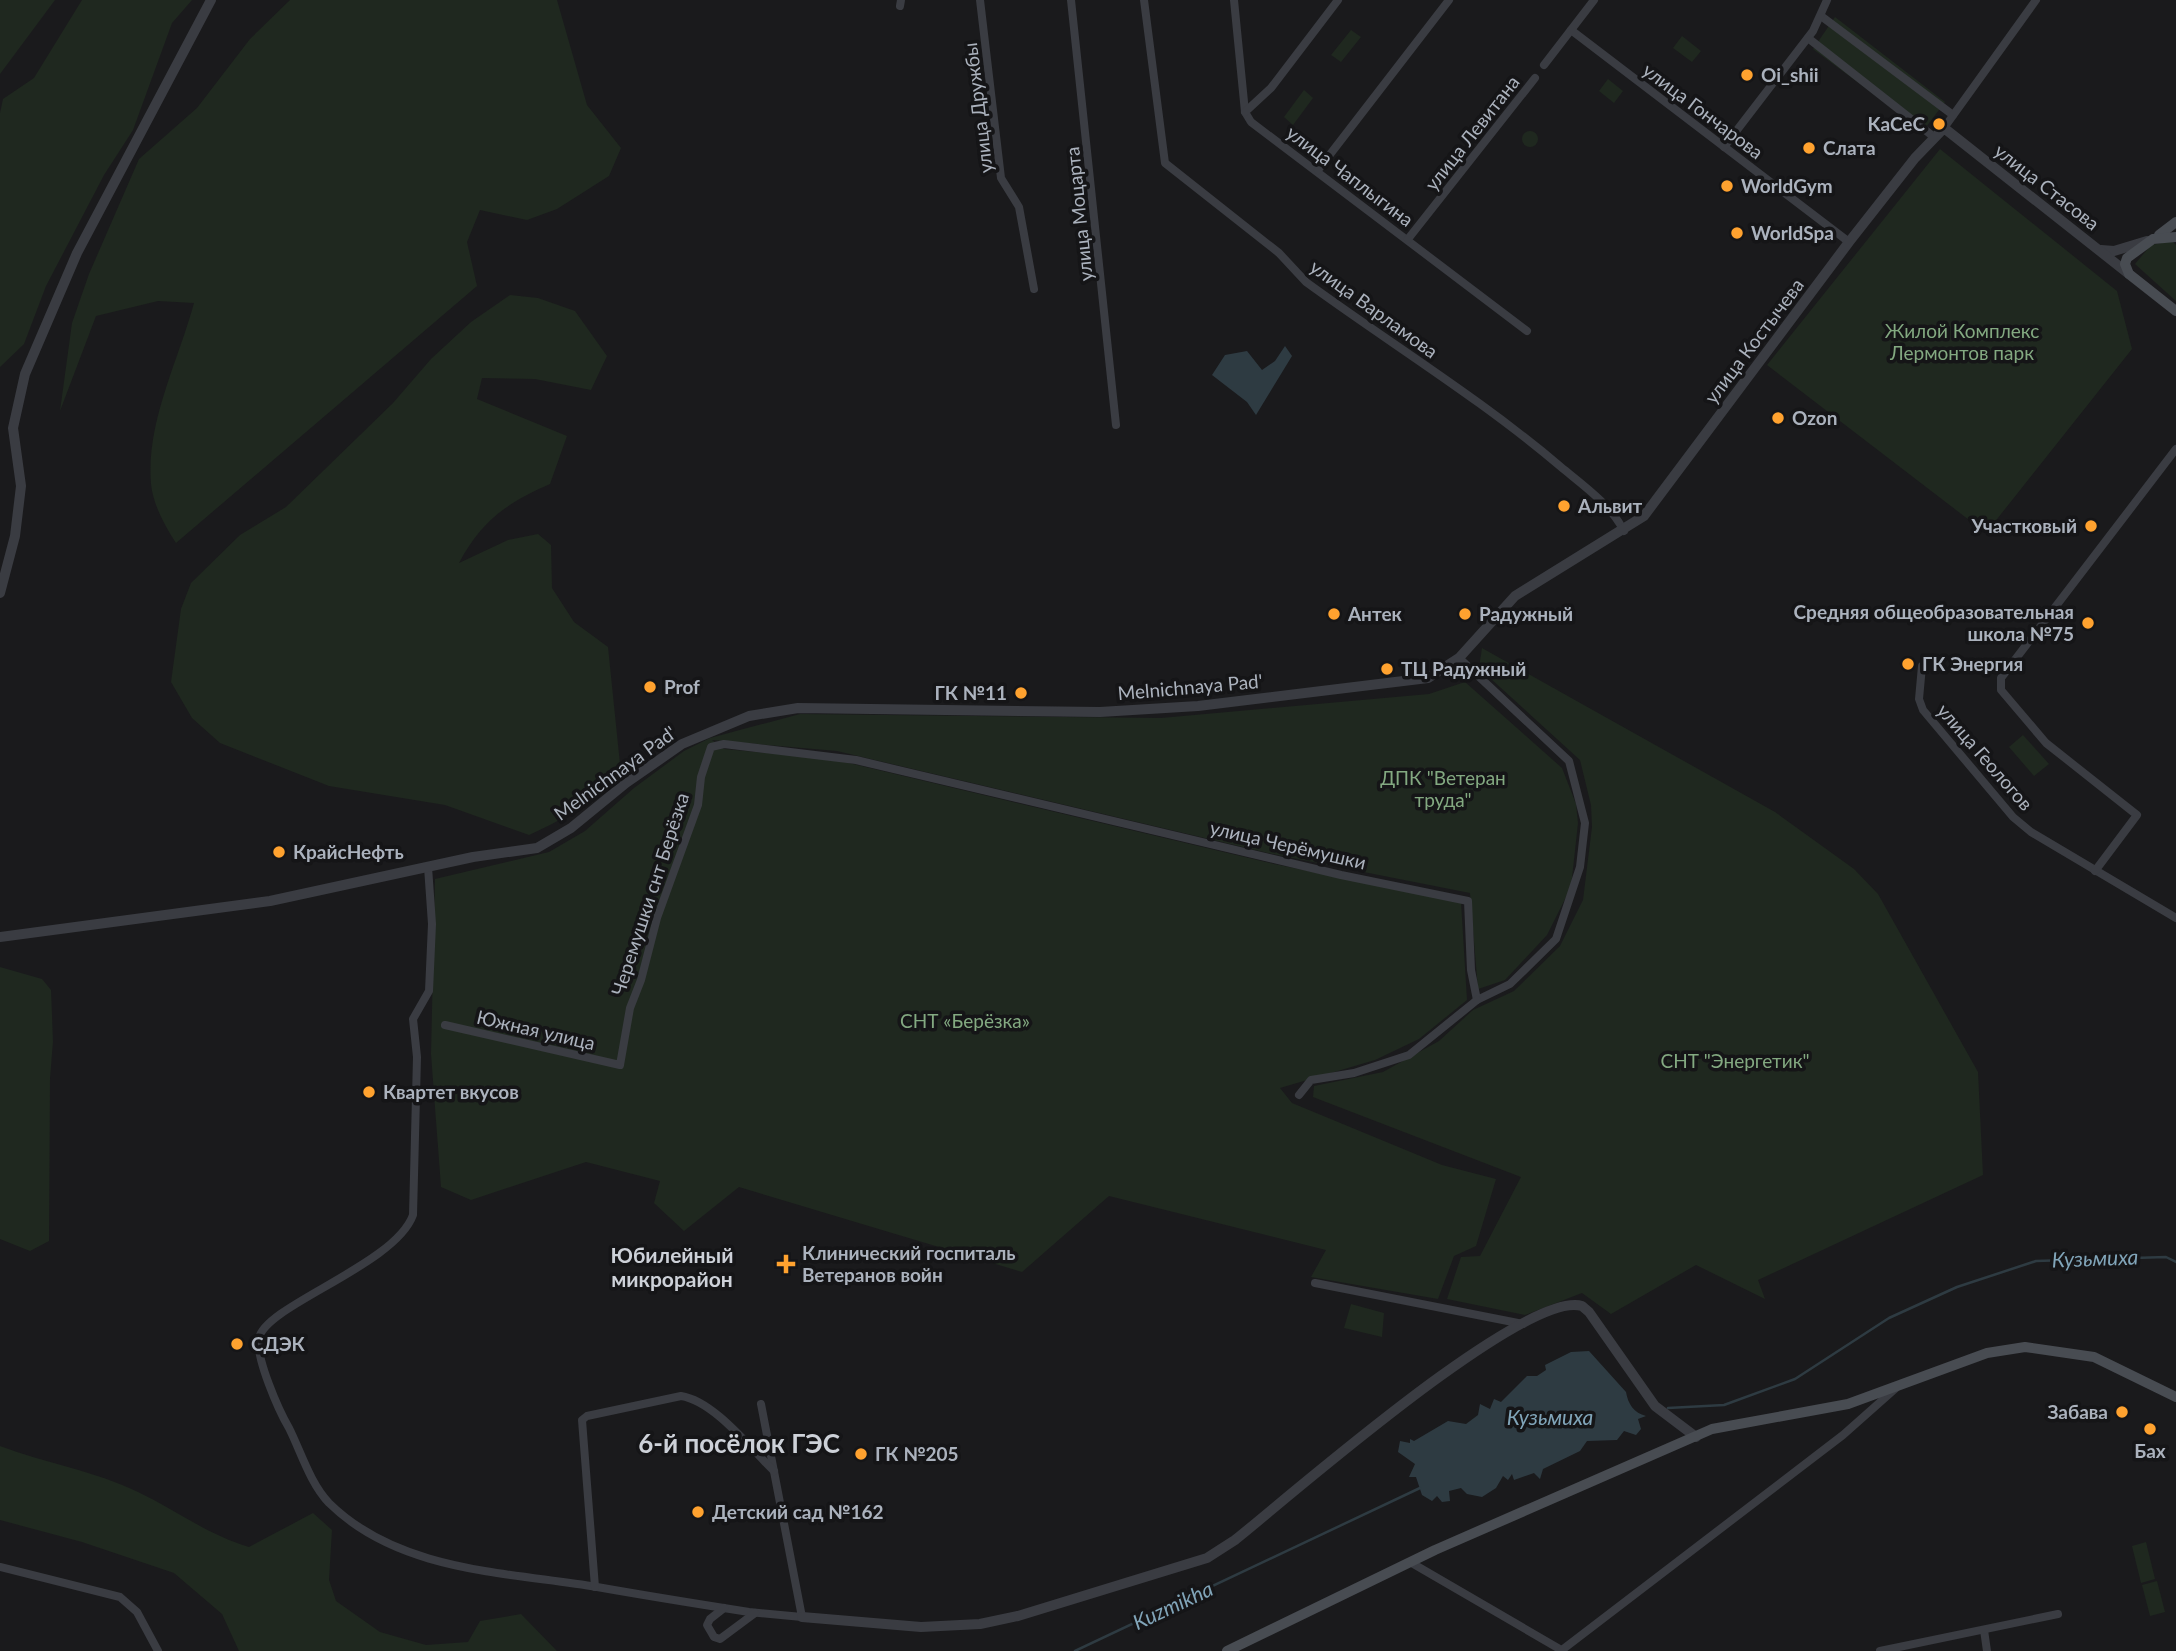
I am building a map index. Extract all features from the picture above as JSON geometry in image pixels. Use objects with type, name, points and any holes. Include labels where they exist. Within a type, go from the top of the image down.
[{"type":"main road","points":[[2173,310],[2129,274],[2125,264],[2127,258],[2176,222]]},
{"type":"main road","points":[[2153,239],[2176,237]]},
{"type":"main road","points":[[1227,1651],[1410,1562],[1696,1437],[1738,1422],[1822,1411],[1896,1388],[1987,1353],[2025,1347],[2094,1357],[2176,1397]]},
{"type":"street","points":[[0,593],[15,536],[20,486],[13,428],[24,374],[77,253],[211,0]]},
{"type":"street","name":"улица Дружбы","points":[[980,0],[1001,178],[1019,207],[1034,289]]},
{"type":"street","name":"улица Моцарта","points":[[1071,0],[1116,425]]},
{"type":"street","name":"улица Варламова","points":[[1144,0],[1165,163],[1279,253],[1306,282],[1549,456],[1618,518],[1624,531]]},
{"type":"street","points":[[1234,0],[1245,112]]},
{"type":"street","points":[[1245,112],[1271,88],[1338,0]]},
{"type":"street","points":[[1318,170],[1449,0]]},
{"type":"street","name":"улица Левитана","points":[[1544,65],[1594,0]]},
{"type":"street","points":[[1724,147],[1808,38],[1827,0]]},
{"type":"street","name":"улица Костычева","points":[[1459,658],[1515,596],[1624,531],[1644,516],[1662,496],[1849,242],[1944,128],[2031,2]]},
{"type":"street","points":[[1821,16],[1953,114]]},
{"type":"street","name":"улица Гончарова","points":[[1571,30],[1849,242]]},
{"type":"street","points":[[1808,38],[1934,137]]},
{"type":"street","name":"улица Левитана","points":[[1408,239],[1535,78]]},
{"type":"street","name":"улица Чаплыгина","points":[[1245,112],[1263,131],[1318,170],[1527,331]]},
{"type":"street","name":"улица Стасова","points":[[1944,128],[2129,274]]},
{"type":"street","points":[[2091,245],[2105,251],[2114,251],[2153,239]]},
{"type":"street","points":[[2095,871],[2137,815],[2046,743],[2001,690],[2001,678],[2176,449]]},
{"type":"street","points":[[1299,1095],[1311,1080],[1354,1073],[1409,1055],[1477,1000],[1510,984],[1556,939],[1567,914],[1580,867],[1585,822],[1569,761],[1459,658]]},
{"type":"street","name":"Melnichnaya Pad'","points":[[0,937],[247,905],[428,867],[537,848],[571,828],[626,783],[682,744],[749,716],[798,708],[1100,712],[1164,709],[1428,678],[1459,658]]},
{"type":"street","name":"улица Геологов","points":[[1922,666],[1919,699],[1923,710],[2008,814],[2031,832],[2176,918]]},
{"type":"street","name":"улица Черёмушки","points":[[724,744],[856,760],[1342,875],[1468,901],[1470,959],[1477,1000]]},
{"type":"street","name":"Черемушки снт Берёзка","points":[[620,1065],[629,1008],[641,980],[657,918],[698,804],[707,757],[711,747],[724,744]]},
{"type":"street","points":[[428,867],[432,924],[429,991],[413,1018],[417,1057],[413,1215],[409,1228],[393,1244],[264,1328],[259,1338],[260,1353],[281,1415],[318,1490],[354,1522],[394,1546],[424,1558],[755,1613],[921,1627],[980,1624],[1018,1616],[1207,1558],[1235,1541],[1455,1364],[1523,1324],[1565,1305],[1582,1306],[1601,1328],[1655,1406],[1696,1437]]},
{"type":"street","name":"Южная улица","points":[[444,1025],[620,1065]]},
{"type":"street","points":[[1315,1283],[1523,1324]]},
{"type":"street","points":[[1410,1562],[1562,1651],[1843,1435],[1896,1388]]},
{"type":"street","points":[[595,1587],[582,1420],[587,1416],[681,1396],[693,1398],[710,1409],[774,1471]]},
{"type":"street","points":[[761,1404],[802,1617]]},
{"type":"street","points":[[0,1567],[121,1597],[137,1612],[158,1651]]},
{"type":"street","points":[[724,1608],[710,1619],[707,1625],[714,1637],[720,1639],[755,1613]]},
{"type":"street","points":[[1880,1651],[1920,1647],[2058,1614]]},
{"type":"street","points":[[1984,1630],[1987,1651]]},
{"type":"green space","points":[[0,0],[55,0],[0,74]]},
{"type":"green space","points":[[82,0],[192,0],[172,23],[133,130],[104,175],[46,286],[24,344],[0,367],[0,113],[3,99],[34,78]]},
{"type":"green space","points":[[290,0],[557,0],[587,105],[621,148],[609,176],[557,209],[527,220],[480,210],[467,242],[477,286],[176,543],[154,500],[151,461],[158,415],[194,303],[158,301],[96,316],[60,411],[72,323],[89,274],[139,159],[197,108],[250,39]]},
{"type":"green space","points":[[1835,17],[1945,102],[1923,131],[1813,49]]},
{"type":"green space","points":[[1351,30],[1361,37],[1341,62],[1331,55]]},
{"type":"green space","points":[[1682,36],[1701,51],[1692,62],[1673,48]]},
{"type":"green space","points":[[1608,79],[1623,91],[1614,103],[1599,91]]},
{"type":"green space","points":[[1304,90],[1313,98],[1293,125],[1284,117]]},
{"type":"green space","points":[[1527,131],[1533,131],[1538,139],[1536,145],[1527,147],[1522,142],[1522,136]]},
{"type":"green space","name":"Жилой Комплекс Лермонтов парк","points":[[1940,149],[2117,291],[2132,349],[1986,533],[1767,365]]},
{"type":"green space","points":[[2172,241],[2176,245],[2176,301],[2135,264],[2151,245]]},
{"type":"green space","points":[[510,295],[538,298],[575,311],[607,356],[591,390],[535,379],[482,378],[477,399],[567,436],[550,484],[521,498],[497,514],[477,535],[459,563],[508,540],[538,534],[551,545],[552,588],[574,622],[608,647],[620,764],[580,807],[529,835],[445,805],[329,786],[220,743],[192,718],[171,682],[181,609],[191,583],[240,535],[286,507],[393,403],[431,359],[471,322]]},
{"type":"green space","name":"СНТ \"Энергетик\"","points":[[1482,648],[1775,812],[1854,869],[1878,894],[1978,1072],[1983,1175],[1758,1280],[1765,1299],[1696,1265],[1611,1314],[1582,1293],[1525,1315],[1447,1299],[1461,1257],[1480,1256],[1521,1177],[1313,1097],[1314,1086],[1383,1072],[1439,1041],[1473,1010],[1514,991],[1560,946],[1583,900],[1592,827],[1591,805],[1580,760],[1479,668]]},
{"type":"green space","name":"СНТ «Берёзка»","points":[[1465,682],[1562,768],[1576,804],[1578,823],[1571,887],[1547,935],[1505,980],[1478,989],[1470,893],[1268,853],[837,751],[712,740],[724,749],[832,759],[1274,864],[1461,902],[1467,1000],[1419,1039],[1375,1060],[1280,1088],[1292,1103],[1442,1165],[1496,1179],[1476,1246],[1454,1256],[1438,1299],[1311,1277],[1326,1250],[1109,1196],[1022,1272],[739,1187],[684,1231],[654,1203],[660,1181],[586,1162],[471,1200],[441,1187],[431,1054],[435,879],[549,852],[585,831],[634,788],[684,751],[710,738],[800,714],[1161,718],[1429,694]]},
{"type":"green space","points":[[2023,735],[2049,764],[2034,776],[2009,747]]},
{"type":"green space","points":[[0,967],[42,979],[51,990],[53,1041],[50,1079],[49,1241],[30,1251],[0,1239]]},
{"type":"green space","points":[[1351,1304],[1384,1313],[1382,1337],[1344,1328]]},
{"type":"green space","points":[[0,1446],[122,1485],[220,1536],[249,1547],[313,1513],[332,1530],[329,1580],[336,1601],[380,1632],[426,1645],[468,1642],[480,1621],[521,1614],[557,1651],[239,1651],[222,1614],[174,1573],[82,1542],[0,1520]]},
{"type":"green space","points":[[2146,1542],[2155,1579],[2141,1583],[2132,1546]]},
{"type":"green space","points":[[2157,1581],[2165,1612],[2150,1616],[2142,1585]]},
{"type":"water","points":[[1285,346],[1292,356],[1256,415],[1247,402],[1212,375],[1225,355],[1247,351],[1262,370],[1275,361]]},
{"type":"water","name":"Кузьмиха","points":[[1589,1351],[1626,1392],[1632,1407],[1646,1416],[1638,1419],[1641,1429],[1636,1435],[1624,1431],[1617,1440],[1587,1441],[1580,1451],[1543,1469],[1540,1479],[1534,1473],[1514,1480],[1512,1474],[1508,1480],[1503,1476],[1496,1488],[1482,1497],[1467,1494],[1461,1488],[1449,1491],[1450,1501],[1442,1502],[1437,1496],[1432,1501],[1422,1495],[1416,1477],[1409,1477],[1415,1464],[1398,1452],[1400,1441],[1410,1443],[1410,1439],[1414,1441],[1448,1421],[1466,1424],[1478,1415],[1480,1404],[1490,1409],[1494,1399],[1501,1402],[1527,1376],[1537,1376],[1546,1370],[1545,1365],[1571,1352]]},
{"type":"waterway","name":"Кузьмиха","points":[[1668,1408],[1724,1405],[1795,1379],[1889,1318],[1957,1287],[2036,1261],[2166,1257],[2176,1262]]},
{"type":"waterway","name":"Кузьмиха","points":[[1075,1651],[1420,1488]]},
{"type":"place","name":"Oi_shii","points":[[1747,75]]},
{"type":"place","name":"KaCeC","points":[[1939,124]]},
{"type":"place","name":"Слата","points":[[1809,148]]},
{"type":"place","name":"WorldGym","points":[[1727,186]]},
{"type":"place","name":"WorldSpa","points":[[1737,233]]},
{"type":"place","name":"Ozon","points":[[1778,418]]},
{"type":"place","name":"Альвит","points":[[1564,506]]},
{"type":"place","name":"Участковый","points":[[2091,526]]},
{"type":"place","name":"Антек","points":[[1334,614]]},
{"type":"place","name":"Радужный","points":[[1465,614]]},
{"type":"place","name":"Средняя общеобразовательная школа №75","points":[[2088,623]]},
{"type":"place","name":"ГК Энергия","points":[[1908,664]]},
{"type":"place","name":"ТЦ Радужный","points":[[1387,669]]},
{"type":"place","name":"Prof","points":[[650,687]]},
{"type":"place","name":"ГК №11","points":[[1021,693]]},
{"type":"place","name":"КрайсНефть","points":[[279,852]]},
{"type":"place","name":"Квартет вкусов","points":[[369,1092]]},
{"type":"place","name":"Клинический госпиталь Ветеранов войн","points":[[786,1264]]},
{"type":"place","name":"СДЭК","points":[[237,1344]]},
{"type":"place","name":"Забава","points":[[2122,1412]]},
{"type":"place","name":"Бах","points":[[2150,1429]]},
{"type":"place","name":"ГК №205","points":[[861,1454]]},
{"type":"place","name":"Детский сад №162","points":[[698,1512]]},
{"type":"district","name":"Юбилейный микрорайон","points":[[672,1268]]},
{"type":"district","name":"6-й посёлок ГЭС","points":[[739,1444]]},
{"type":"park label","name":"ДПК \"Ветеран труда\"","points":[[1443,789]]},
{"type":"water label","name":"Kuzmikha","points":[[1173,1606]]}]
